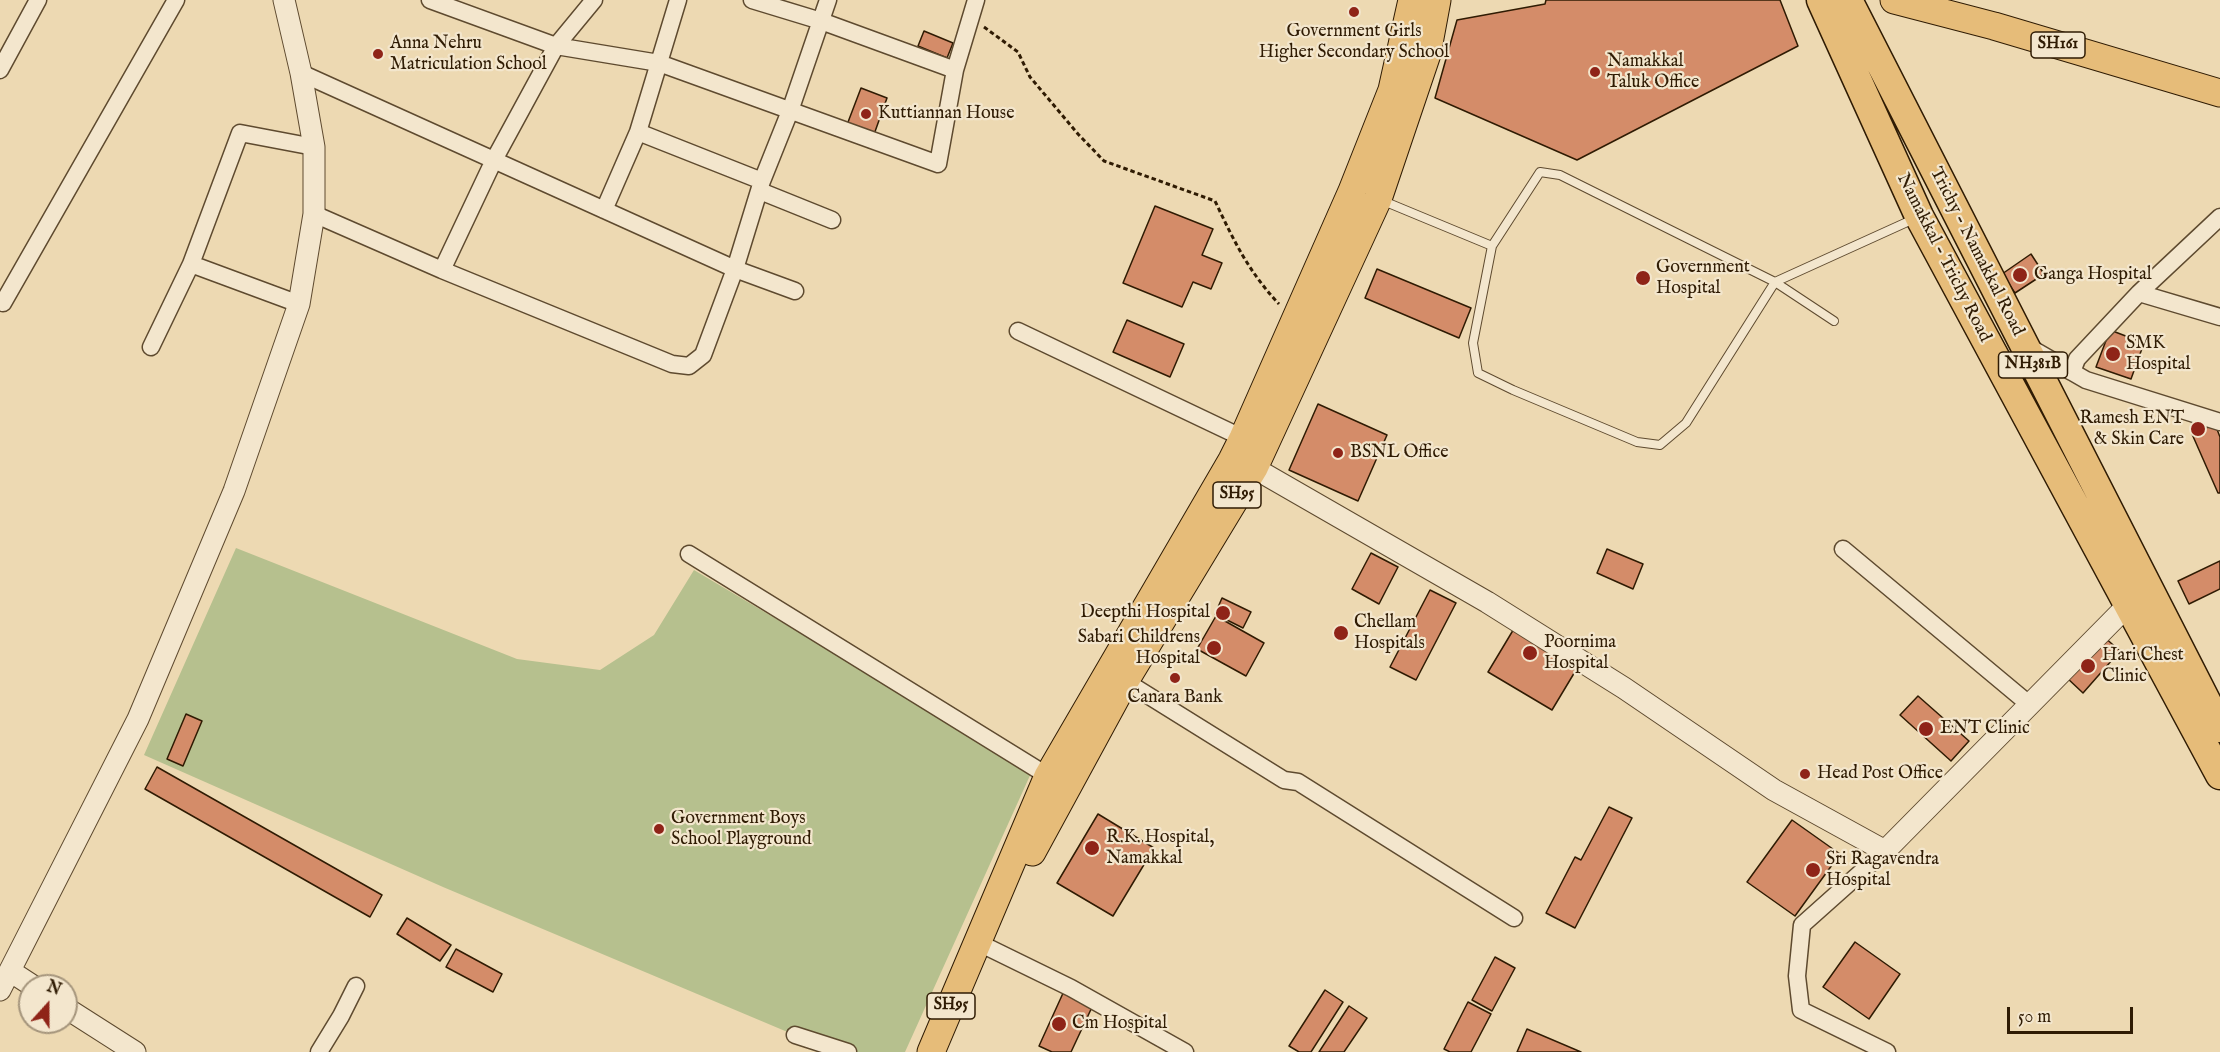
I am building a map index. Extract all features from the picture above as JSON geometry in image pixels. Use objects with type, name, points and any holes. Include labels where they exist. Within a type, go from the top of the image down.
[{"type":"highway","name":"Namakkal - Trichy Road","points":[[1821,0],[1919,216],[2138,599]]},
{"type":"highway","name":"Trichy - Namakkal Road","points":[[1848,0],[2022,343],[2220,775]]},
{"type":"highway","name":"Trichy - Namakkal Road","points":[[2138,599],[2220,729]]},
{"type":"main road","name":"SH95","points":[[931,1052],[976,952],[1048,776],[1243,455],[1295,320],[1365,195],[1412,0]]},
{"type":"main road","name":"SH95","points":[[976,952],[1069,787],[1243,455],[1365,195],[1427,54],[1437,0]]},
{"type":"main road","name":"SH161","points":[[1894,0],[1995,26],[2220,93]]},
{"type":"street","points":[[0,70],[38,0]]},
{"type":"street","points":[[0,300],[3,303],[176,0]]},
{"type":"street","points":[[5,981],[138,719],[234,491],[299,304],[314,214],[314,147],[301,73],[284,0]]},
{"type":"street","points":[[430,0],[556,46],[659,63],[938,164],[955,70],[976,0]]},
{"type":"street","points":[[442,270],[494,160],[556,46],[594,0]]},
{"type":"street","points":[[604,210],[638,132],[678,0]]},
{"type":"street","points":[[752,0],[821,21],[955,70]]},
{"type":"street","points":[[314,214],[442,270],[672,364],[689,366],[703,355],[828,0]]},
{"type":"street","points":[[301,73],[735,269],[795,291]]},
{"type":"street","points":[[638,132],[832,220]]},
{"type":"street","points":[[151,347],[191,264],[240,133],[314,147]]},
{"type":"street","points":[[2070,371],[2072,372],[2077,359],[2139,293],[2220,217]]},
{"type":"street","points":[[191,264],[299,304]]},
{"type":"street","points":[[2139,293],[2220,317]]},
{"type":"street","points":[[1018,331],[1243,455],[1487,602],[1624,688],[1774,790],[1885,851]]},
{"type":"street","points":[[2022,343],[2086,380],[2220,422]]},
{"type":"street","points":[[1843,549],[2030,705]]},
{"type":"street","points":[[689,554],[1048,776]]},
{"type":"street","points":[[1887,1052],[1801,1010],[1797,976],[1802,925],[1885,851],[2138,599]]},
{"type":"street","points":[[1125,681],[1284,780],[1298,782],[1514,918]]},
{"type":"street","points":[[976,952],[1071,988],[1185,1052]]},
{"type":"street","points":[[319,1052],[356,986]]},
{"type":"street","points":[[78,1018],[109,1045],[135,1052]]},
{"type":"street","points":[[795,1035],[848,1052]]},
{"type":"lane","points":[[1834,321],[1775,282],[1560,175],[1540,172],[1491,246],[1473,343],[1478,373],[1512,390],[1637,442],[1660,445],[1686,423],[1775,282],[1919,216]]},
{"type":"lane","points":[[1365,195],[1491,246]]},
{"type":"path","points":[[971,17],[1018,52],[1030,77],[1104,161],[1215,201],[1241,255],[1264,288],[1295,320]]},
{"type":"green space","name":"Government Boys School Playground","points":[[236,548],[517,659],[600,670],[654,635],[694,570],[1032,771],[905,1052],[835,1052],[443,887],[144,755]]},
{"type":"building","name":"Namakkal Taluk Office","points":[[1546,0],[1780,0],[1798,46],[1577,160],[1435,98],[1457,20],[1545,4]]},
{"type":"building","points":[[924,31],[953,43],[947,58],[918,46]]},
{"type":"building","name":"Kuttiannan House","points":[[861,88],[887,98],[872,140],[845,130]]},
{"type":"building","points":[[1155,206],[1213,229],[1202,255],[1222,263],[1211,289],[1193,282],[1182,307],[1123,283]]},
{"type":"building","points":[[2031,254],[2044,274],[2015,293],[2002,274]]},
{"type":"building","points":[[1377,269],[1471,308],[1459,338],[1365,298]]},
{"type":"building","points":[[1127,320],[1184,344],[1170,377],[1113,352]]},
{"type":"building","points":[[2110,330],[2144,343],[2131,379],[2096,367]]},
{"type":"building","name":"BSNL Office","points":[[1318,404],[1387,435],[1358,501],[1289,470]]},
{"type":"building","points":[[2215,424],[2220,437],[2220,493],[2218,493],[2192,434]]},
{"type":"building","points":[[1607,549],[1643,564],[1633,589],[1597,573]]},
{"type":"building","points":[[1371,553],[1398,567],[1379,604],[1352,589]]},
{"type":"building","points":[[2220,561],[2220,589],[2189,604],[2178,581]]},
{"type":"building","points":[[1430,590],[1456,603],[1416,680],[1390,667]]},
{"type":"building","points":[[1222,598],[1251,612],[1243,628],[1215,614]]},
{"type":"building","points":[[1216,616],[1264,643],[1246,676],[1197,649]]},
{"type":"building","points":[[1515,627],[1579,665],[1552,710],[1488,672]]},
{"type":"building","points":[[2103,636],[2120,651],[2083,693],[2066,677]]},
{"type":"building","points":[[1918,696],[1969,741],[1951,761],[1900,715]]},
{"type":"building","points":[[186,714],[202,721],[183,766],[167,759]]},
{"type":"building","points":[[157,767],[382,895],[370,917],[145,789]]},
{"type":"building","points":[[1609,807],[1632,818],[1575,928],[1546,913],[1575,857],[1581,860]]},
{"type":"building","points":[[1098,814],[1154,848],[1113,916],[1057,883]]},
{"type":"building","points":[[1792,820],[1840,854],[1795,916],[1747,882]]},
{"type":"building","points":[[407,918],[451,945],[440,961],[397,934]]},
{"type":"building","points":[[1855,942],[1900,974],[1869,1019],[1823,987]]},
{"type":"building","points":[[456,949],[502,974],[493,992],[446,967]]},
{"type":"building","points":[[1495,957],[1515,968],[1492,1011],[1472,1000]]},
{"type":"building","points":[[1325,990],[1343,1002],[1311,1052],[1299,1052],[1289,1046]]},
{"type":"building","points":[[1064,991],[1093,1005],[1071,1052],[1052,1052],[1039,1046]]},
{"type":"building","points":[[1468,1002],[1491,1014],[1471,1052],[1450,1052],[1444,1049]]},
{"type":"building","points":[[1349,1006],[1367,1018],[1344,1052],[1319,1052]]},
{"type":"building","points":[[1527,1029],[1581,1052],[1517,1052]]},
{"type":"place","name":"Government Girls Higher Secondary School","points":[[1354,12]]},
{"type":"place","name":"Anna Nehru Matriculation School","points":[[378,54]]},
{"type":"place","name":"Namakkal Taluk Office","points":[[1595,72]]},
{"type":"place","name":"Kuttiannan House","points":[[866,114]]},
{"type":"place","name":"Ganga Hospital","points":[[2020,275]]},
{"type":"place","name":"Government Hospital","points":[[1643,278]]},
{"type":"place","name":"SMK Hospital","points":[[2113,354]]},
{"type":"place","name":"Ramesh ENT & Skin Care","points":[[2198,429]]},
{"type":"place","name":"BSNL Office","points":[[1338,453]]},
{"type":"place","name":"Deepthi Hospital","points":[[1223,613]]},
{"type":"place","name":"Chellam Hospitals","points":[[1341,633]]},
{"type":"place","name":"Sabari Childrens Hospital","points":[[1214,648]]},
{"type":"place","name":"Poornima Hospital","points":[[1530,653]]},
{"type":"place","name":"Hari Chest Clinic","points":[[2088,666]]},
{"type":"place","name":"Canara Bank","points":[[1175,678]]},
{"type":"place","name":"ENT Clinic","points":[[1926,729]]},
{"type":"place","name":"Head Post Office","points":[[1805,774]]},
{"type":"place","name":"Government Boys School Playground","points":[[659,829]]},
{"type":"place","name":"R.K. Hospital, Namakkal","points":[[1092,848]]},
{"type":"place","name":"Sri Ragavendra Hospital","points":[[1813,870]]},
{"type":"place","name":"Cm Hospital","points":[[1059,1024]]}]
